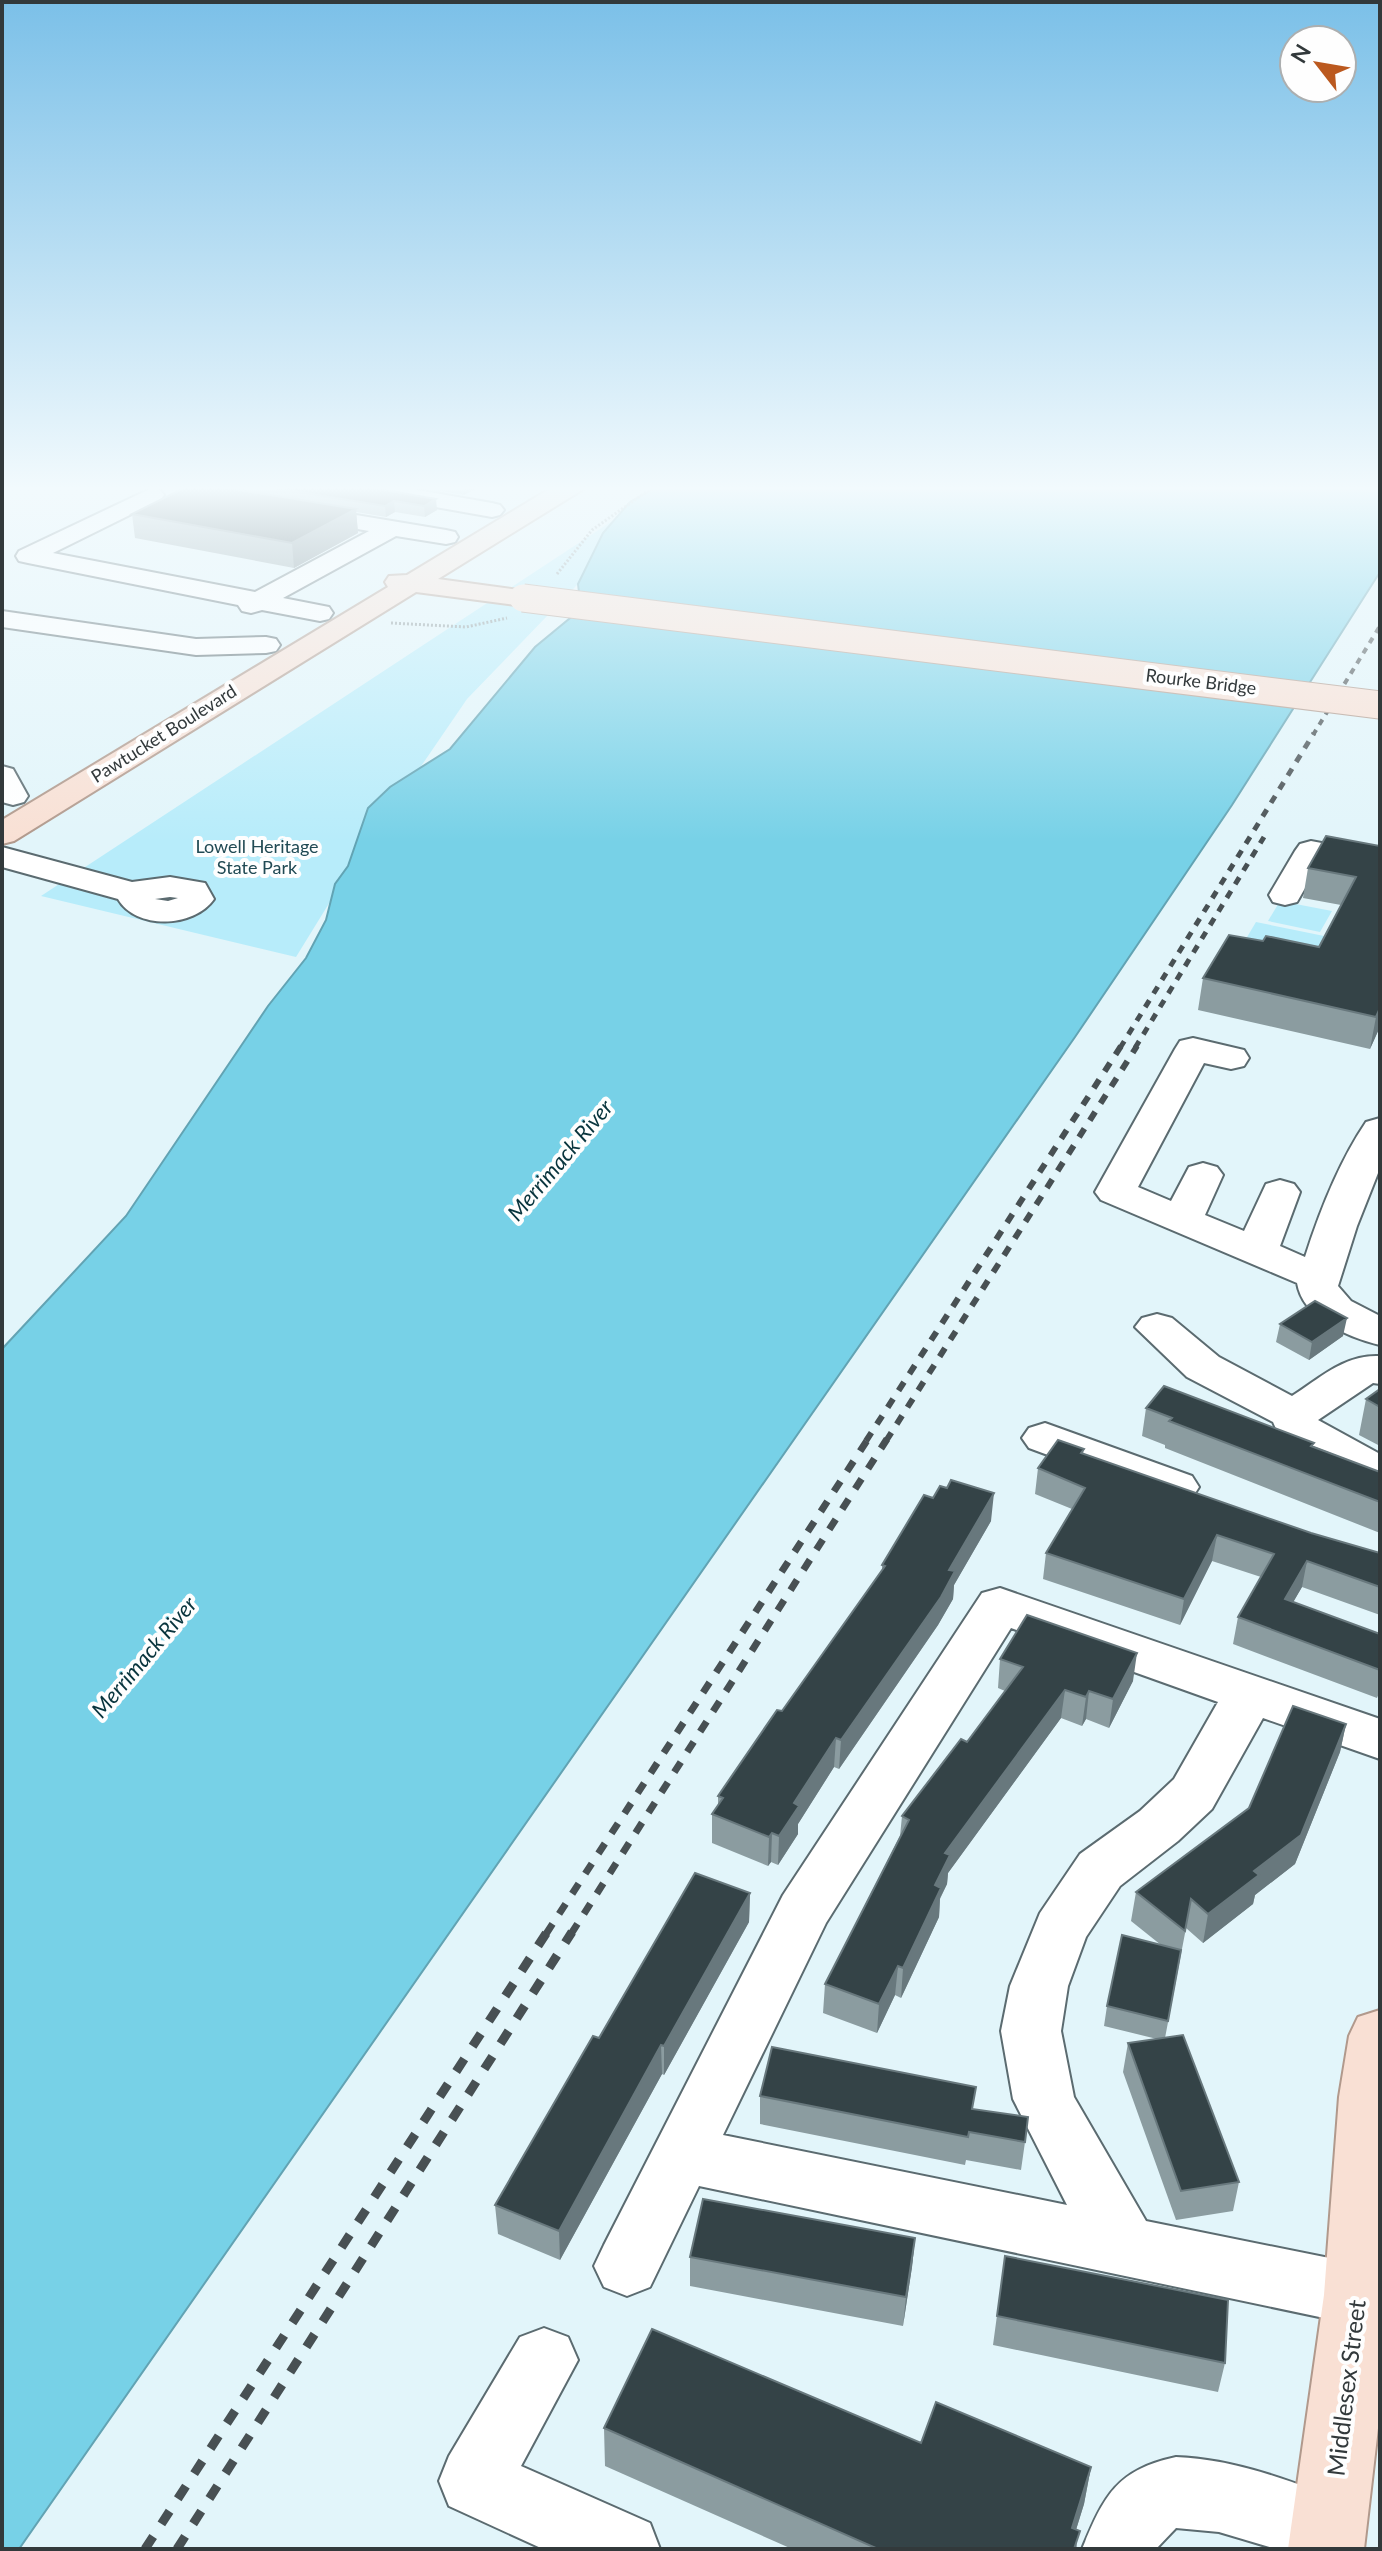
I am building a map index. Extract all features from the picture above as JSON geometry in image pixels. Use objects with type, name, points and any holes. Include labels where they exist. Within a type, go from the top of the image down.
[{"type":"main road","name":"Pawtucket Boulevard","points":[[6,791],[212,677],[335,604]]},
{"type":"main road","name":"Pawtucket Boulevard","points":[[2,834],[375,604]]},
{"type":"main road","name":"Rourke Bridge","points":[[574,604],[1380,705]]},
{"type":"main road","name":"Middlesex Street","points":[[1327,2540],[1369,2303],[1371,2097],[1380,2036]]},
{"type":"street","points":[[218,623],[253,604]]},
{"type":"street","points":[[274,604],[320,613]]},
{"type":"street","points":[[2,619],[172,644],[219,648],[266,645]]},
{"type":"street","points":[[9,648],[44,624]]},
{"type":"street","points":[[172,644],[198,660],[212,677]]},
{"type":"street","points":[[1285,895],[1311,851],[1380,864]]},
{"type":"street","points":[[2,857],[131,892]]},
{"type":"street","points":[[1231,1058],[1193,1049],[1115,1192],[1320,1278]]},
{"type":"street","points":[[1380,1130],[1365,1155],[1362,1210],[1317,1286],[1326,1304],[1342,1315],[1380,1332]]},
{"type":"street","points":[[1182,1220],[1203,1175]]},
{"type":"street","points":[[1257,1252],[1280,1192]]},
{"type":"street","points":[[1157,1327],[1203,1367],[1294,1415]]},
{"type":"street","points":[[1294,1415],[1364,1369],[1380,1370]]},
{"type":"street","points":[[1294,1415],[1297,1430],[1380,1473]]},
{"type":"street","points":[[1045,1438],[1221,1505]]},
{"type":"street","points":[[627,2266],[803,1911],[1000,1605],[1380,1739]]},
{"type":"street","points":[[1125,2246],[1071,2154],[1044,2099],[1031,2031],[1039,1986],[1060,1929],[1100,1870],[1159,1826],[1193,1794],[1249,1692]]},
{"type":"street","points":[[684,2155],[1125,2246],[1369,2303]]},
{"type":"street","points":[[544,2360],[474,2481],[624,2549]]},
{"type":"street","points":[[1118,2549],[1128,2523],[1158,2496],[1198,2491],[1327,2540]]},
{"type":"green space","name":"Lowell Heritage State Park","points":[[486,604],[559,604],[467,699],[344,879],[296,957],[41,896]]},
{"type":"green space","points":[[1280,901],[1332,911],[1320,932],[1268,921]]},
{"type":"green space","points":[[1256,922],[1329,937],[1313,969],[1237,954]]},
{"type":"water","name":"Merrimack River","points":[[580,604],[1360,604],[1232,805],[1075,1037],[19,2549],[2,2549],[2,1349],[126,1216],[268,1006],[306,958],[326,920],[335,884],[348,866],[368,808],[390,787],[450,749],[535,647],[581,609]]},
{"type":"building","points":[[1326,836],[1380,846],[1380,1008],[1376,1017],[1203,978],[1229,935],[1263,941],[1266,936],[1319,947],[1356,877],[1308,868]]},
{"type":"building","points":[[1315,1301],[1347,1318],[1312,1342],[1280,1324]]},
{"type":"building","points":[[1164,1386],[1314,1443],[1311,1446],[1380,1472],[1380,1502],[1169,1421],[1172,1418],[1146,1408]]},
{"type":"building","points":[[1380,1389],[1380,1407],[1366,1399]]},
{"type":"building","points":[[1058,1440],[1084,1449],[1081,1453],[1311,1533],[1380,1553],[1380,1587],[1307,1561],[1285,1599],[1380,1634],[1380,1670],[1238,1617],[1274,1554],[1217,1535],[1184,1599],[1046,1553],[1085,1488],[1038,1468]]},
{"type":"building","points":[[951,1480],[994,1493],[949,1570],[955,1571],[941,1597],[841,1740],[836,1738],[794,1803],[799,1806],[779,1836],[772,1833],[769,1837],[712,1814],[723,1798],[718,1796],[777,1710],[782,1711],[885,1566],[882,1565],[924,1495],[933,1498],[940,1486],[947,1488]]},
{"type":"building","points":[[1027,1615],[1137,1653],[1113,1699],[1089,1691],[1086,1697],[1065,1690],[945,1853],[950,1855],[935,1885],[941,1888],[903,1968],[898,1966],[879,2004],[825,1984],[909,1820],[902,1816],[961,1739],[967,1742],[1023,1667],[1000,1659]]},
{"type":"building","points":[[1293,1706],[1346,1724],[1301,1835],[1254,1871],[1259,1875],[1208,1914],[1191,1899],[1185,1931],[1136,1892],[1249,1808]]},
{"type":"building","points":[[695,1873],[750,1893],[664,2046],[661,2045],[559,2231],[495,2205],[593,2036],[599,2038]]},
{"type":"building","points":[[1122,1935],[1181,1950],[1168,2021],[1107,2006]]},
{"type":"building","points":[[1183,2035],[1239,2182],[1181,2191],[1128,2043]]},
{"type":"building","points":[[772,2047],[976,2087],[972,2109],[1028,2117],[1025,2142],[969,2132],[968,2137],[760,2096]]},
{"type":"building","points":[[703,2199],[915,2238],[906,2297],[690,2257]]},
{"type":"building","points":[[1005,2256],[1228,2300],[1225,2363],[997,2316]]},
{"type":"building","points":[[652,2329],[921,2443],[936,2402],[1091,2467],[1072,2528],[1080,2531],[1074,2549],[878,2549],[604,2428]]},
{"type":"railway","points":[[1313,735],[1380,626]]},
{"type":"railway","points":[[1120,1048],[1314,733]]},
{"type":"railway","points":[[1135,1048],[1264,837]]},
{"type":"railway","points":[[866,1441],[1121,1046]]},
{"type":"railway","points":[[886,1441],[1137,1046]]},
{"type":"railway","points":[[546,1934],[868,1439]]},
{"type":"railway","points":[[571,1934],[887,1439]]},
{"type":"railway","points":[[145,2549],[547,1932]]},
{"type":"railway","points":[[177,2549],[572,1932]]}]
